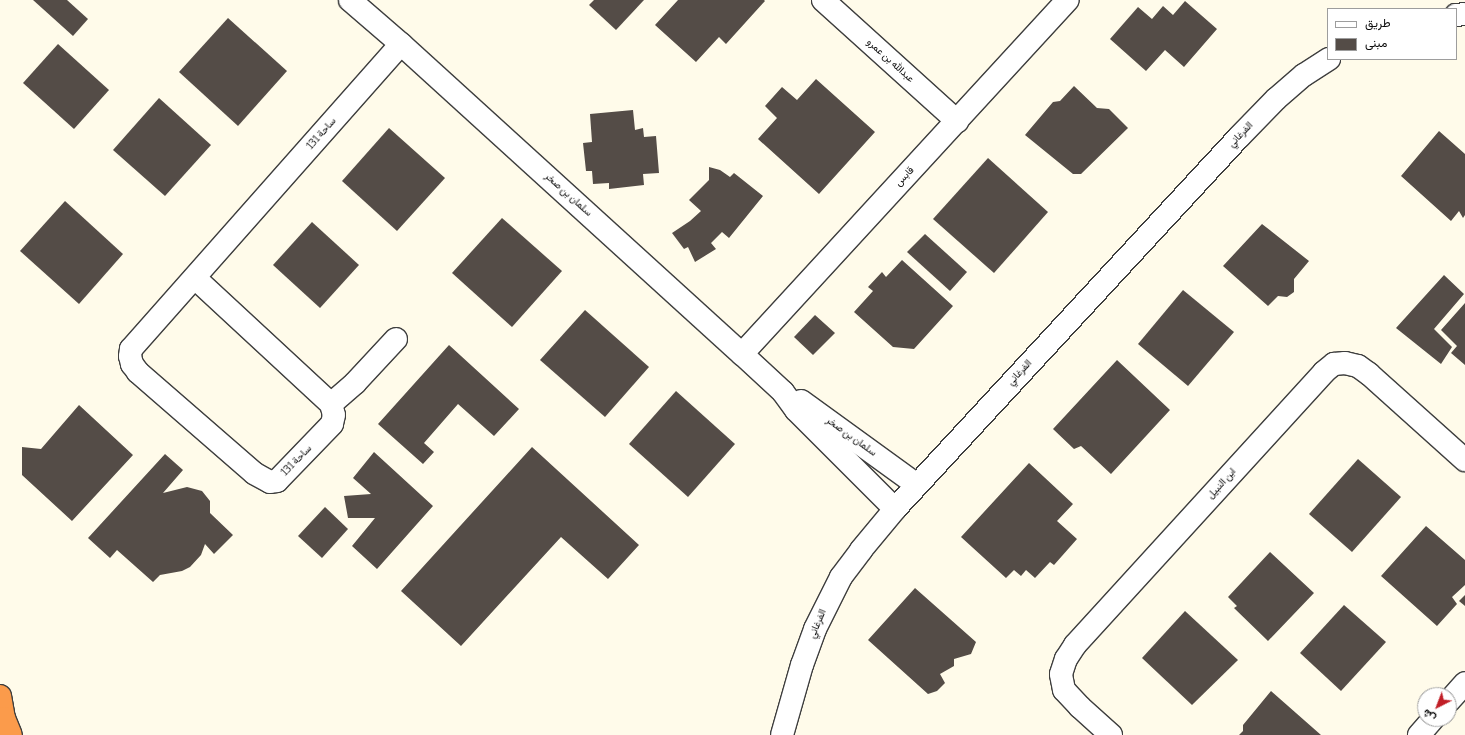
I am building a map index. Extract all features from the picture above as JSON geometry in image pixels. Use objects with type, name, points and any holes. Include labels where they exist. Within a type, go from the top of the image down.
[{"type":"highway","points":[[0,696],[4,718],[11,735]]},
{"type":"street","name":"سلمان بن صخر","points":[[350,0],[401,44],[783,392],[796,410],[895,509]]},
{"type":"street","name":"عبدالله بن عمرو","points":[[823,0],[957,121]]},
{"type":"street","name":"قابس","points":[[742,354],[1067,0]]},
{"type":"street","name":"ساحة 131","points":[[331,404],[334,415],[328,428],[283,477],[277,481],[270,482],[254,473],[138,372],[132,364],[130,356],[131,349],[401,44]]},
{"type":"street","name":"الفرغاني","points":[[782,735],[802,665],[827,603],[841,577],[895,509],[1239,137],[1276,99],[1304,74],[1327,60]]},
{"type":"street","points":[[195,278],[331,404],[355,384],[396,339]]},
{"type":"street","name":"ابن النبيل","points":[[1111,735],[1080,707],[1064,690],[1060,674],[1066,659],[1075,645],[1324,372],[1334,364],[1346,363],[1358,366],[1369,374],[1465,460]]},
{"type":"street","name":"سلمان بن صخر","points":[[783,392],[810,406],[917,485]]},
{"type":"street","points":[[1457,692],[1465,683]]},
{"type":"street","points":[[1419,735],[1426,727]]},
{"type":"building","points":[[33,0],[67,0],[88,19],[73,36]]},
{"type":"building","points":[[594,0],[644,0],[616,30],[589,5]]},
{"type":"building","points":[[678,0],[765,1],[726,44],[719,37],[696,62],[655,25]]},
{"type":"building","points":[[1185,1],[1217,29],[1184,67],[1165,50],[1146,71],[1110,39],[1138,7],[1152,19],[1163,6],[1173,15]]},
{"type":"building","points":[[228,18],[287,71],[238,126],[179,72]]},
{"type":"building","points":[[58,44],[109,90],[74,129],[23,83]]},
{"type":"building","points":[[816,79],[875,132],[819,194],[758,139],[777,118],[765,106],[782,87],[797,100]]},
{"type":"building","points":[[1074,86],[1097,108],[1109,109],[1128,128],[1081,174],[1073,174],[1025,135],[1053,102],[1060,101]]},
{"type":"building","points":[[159,98],[211,145],[165,196],[113,150]]},
{"type":"building","points":[[633,110],[635,130],[643,128],[644,137],[656,136],[659,173],[643,174],[644,185],[609,189],[609,183],[593,184],[592,171],[586,171],[583,143],[592,142],[590,114]]},
{"type":"building","points":[[389,128],[445,178],[397,231],[342,181]]},
{"type":"building","points":[[1439,131],[1465,154],[1465,215],[1463,218],[1459,211],[1451,221],[1401,176]]},
{"type":"building","points":[[988,158],[1048,212],[994,273],[933,219]]},
{"type":"building","points":[[709,167],[720,170],[730,177],[734,173],[763,196],[729,238],[722,232],[711,243],[716,249],[695,262],[688,247],[684,249],[672,233],[690,221],[701,211],[689,200],[709,180]]},
{"type":"building","points":[[65,201],[123,254],[79,304],[20,251]]},
{"type":"building","points":[[502,218],[562,271],[512,327],[452,273]]},
{"type":"building","points":[[312,222],[359,265],[320,308],[273,265]]},
{"type":"building","points":[[1262,224],[1309,261],[1294,279],[1294,292],[1287,297],[1278,296],[1268,306],[1223,266]]},
{"type":"building","points":[[925,234],[967,272],[950,291],[907,252]]},
{"type":"building","points":[[902,260],[953,306],[914,349],[893,347],[854,312],[873,291],[868,287],[882,272],[886,277]]},
{"type":"building","points":[[1444,275],[1464,294],[1434,329],[1452,347],[1441,364],[1396,328]]},
{"type":"building","points":[[1183,290],[1234,332],[1188,386],[1138,344]]},
{"type":"building","points":[[1465,303],[1465,365],[1451,353],[1457,346],[1441,330]]},
{"type":"building","points":[[585,310],[649,367],[605,417],[540,360]]},
{"type":"building","points":[[815,315],[835,333],[813,355],[794,337]]},
{"type":"building","points":[[449,345],[519,409],[494,436],[458,404],[424,443],[434,452],[423,464],[378,424]]},
{"type":"building","points":[[1117,360],[1170,410],[1111,474],[1081,446],[1074,449],[1053,429]]},
{"type":"building","points":[[676,391],[735,444],[688,497],[629,444]]},
{"type":"building","points":[[79,405],[133,455],[72,521],[22,475],[22,447],[41,449]]},
{"type":"building","points":[[532,447],[639,545],[608,579],[561,537],[461,646],[401,591]]},
{"type":"building","points":[[374,452],[433,506],[377,569],[352,546],[375,518],[348,518],[344,496],[371,494],[353,478]]},
{"type":"building","points":[[165,454],[183,470],[163,493],[187,487],[202,491],[210,501],[210,513],[233,535],[214,554],[205,544],[201,555],[190,567],[182,571],[160,575],[153,582],[117,550],[110,558],[88,538]]},
{"type":"building","points":[[1358,459],[1401,497],[1352,552],[1309,514]]},
{"type":"building","points":[[1029,463],[1073,504],[1057,521],[1077,539],[1054,565],[1050,562],[1035,578],[1026,570],[1021,576],[1014,570],[1006,578],[961,537]]},
{"type":"building","points":[[325,507],[348,529],[322,558],[298,536]]},
{"type":"building","points":[[1426,526],[1465,560],[1465,585],[1452,597],[1457,604],[1437,626],[1381,576]]},
{"type":"building","points":[[1270,552],[1314,593],[1268,641],[1234,608],[1237,606],[1228,597]]},
{"type":"building","points":[[915,588],[976,642],[971,654],[954,659],[954,666],[940,674],[945,683],[937,691],[928,694],[868,640]]},
{"type":"building","points":[[1465,595],[1465,606],[1459,601]]},
{"type":"building","points":[[1344,605],[1386,642],[1341,691],[1300,653]]},
{"type":"building","points":[[1185,611],[1238,660],[1192,705],[1142,658]]},
{"type":"building","points":[[1271,691],[1321,735],[1239,735],[1243,731],[1243,725]]}]
